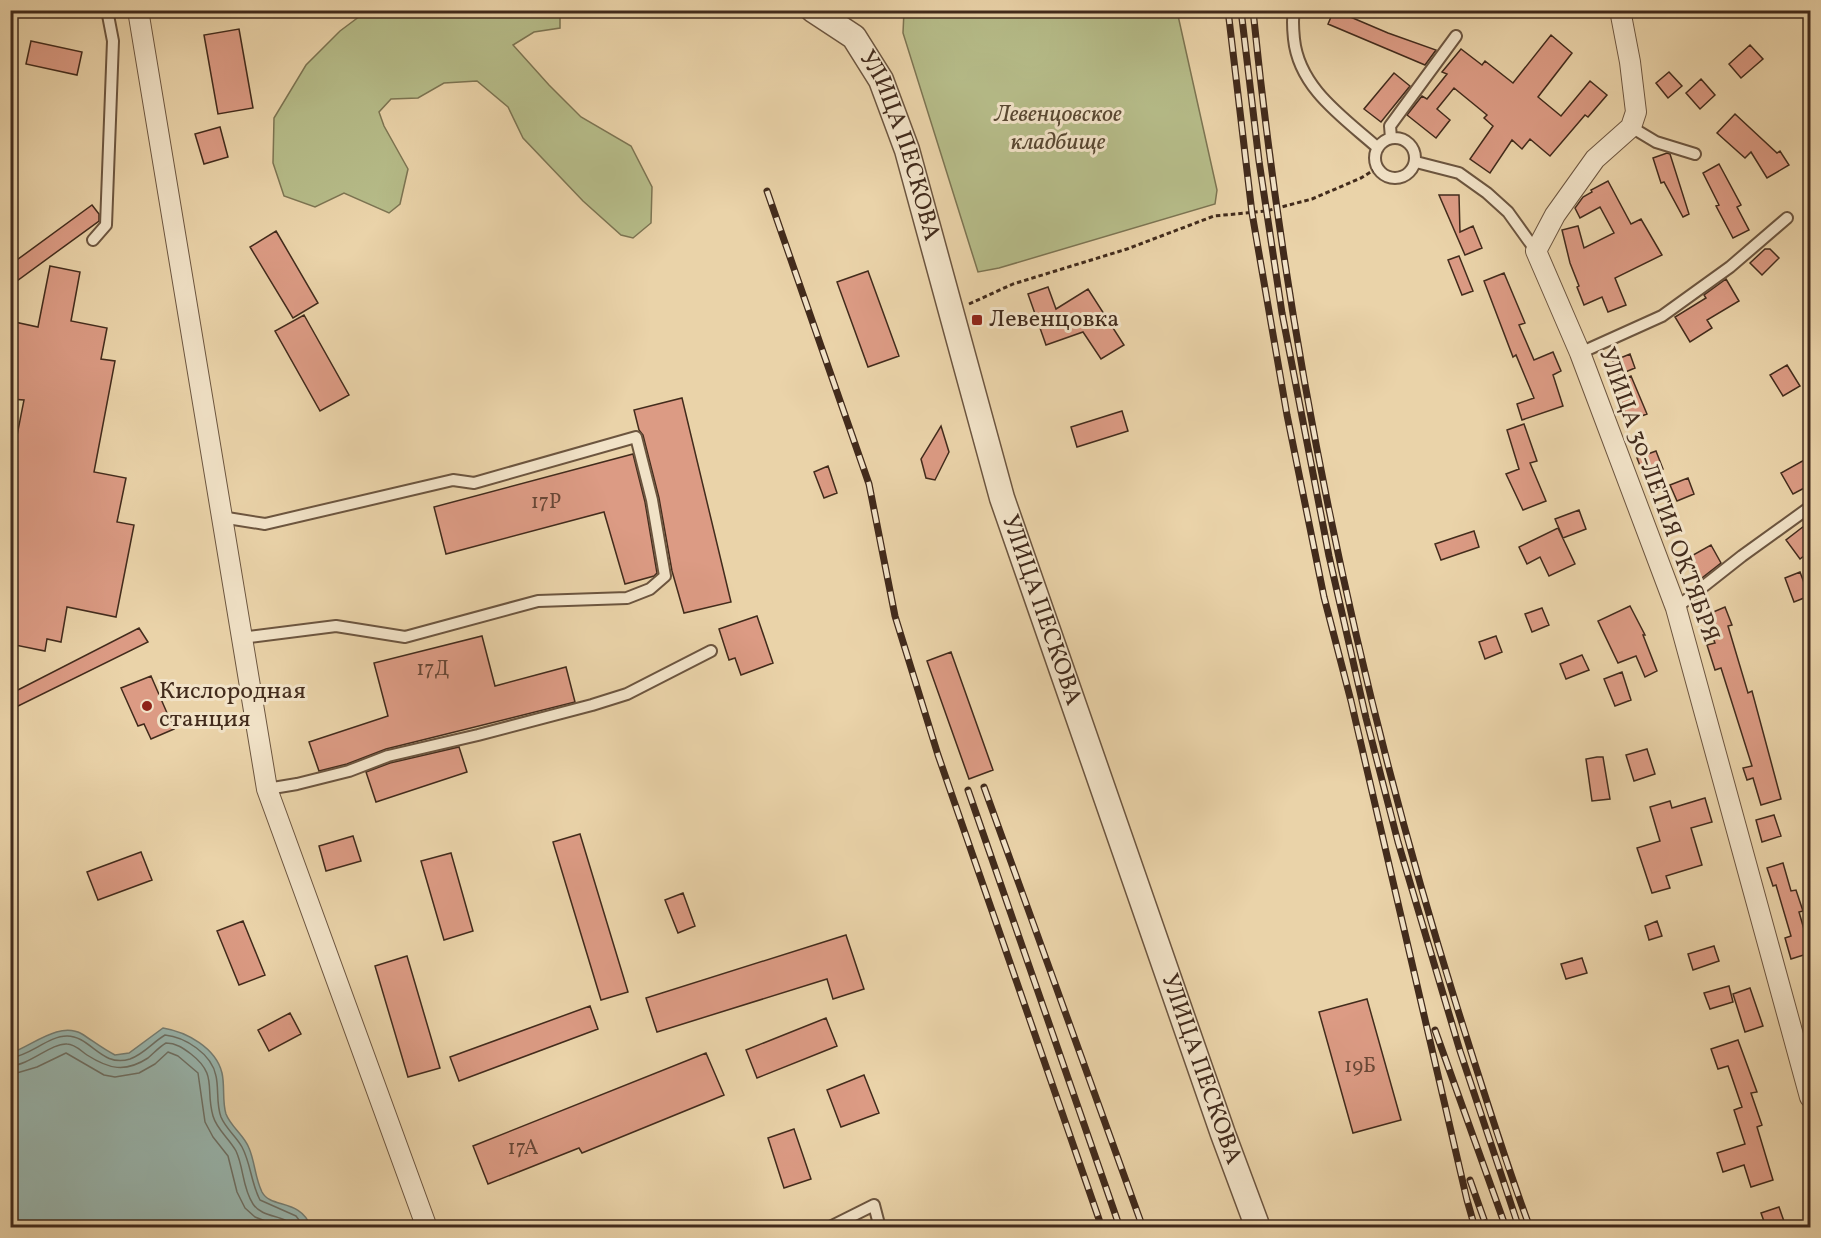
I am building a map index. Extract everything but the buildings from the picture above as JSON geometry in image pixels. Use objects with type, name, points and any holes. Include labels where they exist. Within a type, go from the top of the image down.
[{"type":"street","points":[[138,10],[267,789],[427,1227]]},
{"type":"street","name":"УЛИЦА ПЕСКОВА","points":[[813,10],[854,37],[881,80],[907,150],[1002,498],[1223,1134],[1258,1227]]},
{"type":"street","points":[[1536,251],[1555,215],[1595,159],[1631,128],[1636,112],[1620,10]]},
{"type":"street","name":"УЛИЦА 30-ЛЕТИЯ ОКТЯБРЯ","points":[[1536,251],[1580,353],[1676,608],[1810,1097]]},
{"type":"lane","points":[[93,240],[106,225],[113,41],[107,10]]},
{"type":"lane","points":[[1294,10],[1292,18],[1296,55],[1308,81],[1328,104],[1378,148]]},
{"type":"lane","points":[[1391,138],[1390,126],[1456,36]]},
{"type":"lane","points":[[1631,128],[1656,142],[1695,154]]},
{"type":"lane","points":[[1399,138],[1412,146],[1416,153],[1413,169],[1407,175],[1399,178],[1390,178],[1383,174],[1377,168],[1375,161],[1378,148],[1383,141],[1399,138]]},
{"type":"lane","points":[[1416,162],[1459,173],[1487,193],[1508,212],[1536,251]]},
{"type":"lane","points":[[1580,353],[1662,316],[1730,267],[1787,218]]},
{"type":"lane","points":[[221,517],[265,524],[453,480],[474,483],[636,437],[652,500],[665,576],[650,588],[627,598],[538,601],[405,637],[336,626],[241,638]]},
{"type":"lane","points":[[1676,608],[1810,507]]},
{"type":"lane","points":[[267,789],[349,771],[388,756],[592,705],[627,694],[711,651]]},
{"type":"lane","points":[[828,1227],[874,1205],[880,1227]]},
{"type":"path","points":[[951,313],[1013,284],[1127,249],[1214,216],[1266,211],[1312,199],[1361,178],[1377,168]]},
{"type":"green space","points":[[364,11],[560,11],[560,28],[534,32],[513,45],[581,117],[631,146],[652,187],[651,223],[633,238],[621,235],[583,201],[523,138],[508,107],[477,81],[444,83],[418,98],[391,99],[379,112],[384,126],[408,169],[400,204],[389,213],[344,193],[315,207],[284,196],[273,163],[274,118],[306,65]]},
{"type":"green space","name":"Левенцовское кладбище","points":[[904,11],[1177,11],[1217,190],[1215,204],[999,268],[978,272],[903,33]]},
{"type":"water","points":[[163,1028],[191,1037],[214,1056],[222,1073],[226,1114],[249,1148],[262,1192],[272,1201],[300,1212],[311,1227],[11,1227],[11,1053],[64,1030],[82,1034],[115,1055],[129,1053]]},
{"type":"railway","points":[[1228,10],[1252,213],[1287,415],[1324,597],[1351,701],[1475,1228]]},
{"type":"railway","points":[[1241,10],[1259,161],[1282,313],[1329,556],[1366,718],[1398,842],[1460,1051],[1519,1228]]},
{"type":"railway","points":[[1253,10],[1267,137],[1285,263],[1306,389],[1357,638],[1387,762],[1421,885],[1483,1090],[1530,1228]]},
{"type":"railway","points":[[767,191],[869,484],[895,616],[938,755],[1102,1228]]},
{"type":"railway","points":[[984,787],[1143,1228]]},
{"type":"railway","points":[[968,790],[1120,1228]]},
{"type":"railway","points":[[1435,1030],[1506,1228]]},
{"type":"railway","points":[[1470,1180],[1487,1228]]},
{"type":"place","name":"Левенцовка","points":[[977,320]]},
{"type":"place","name":"Кислородная станция","points":[[147,706]]}]
